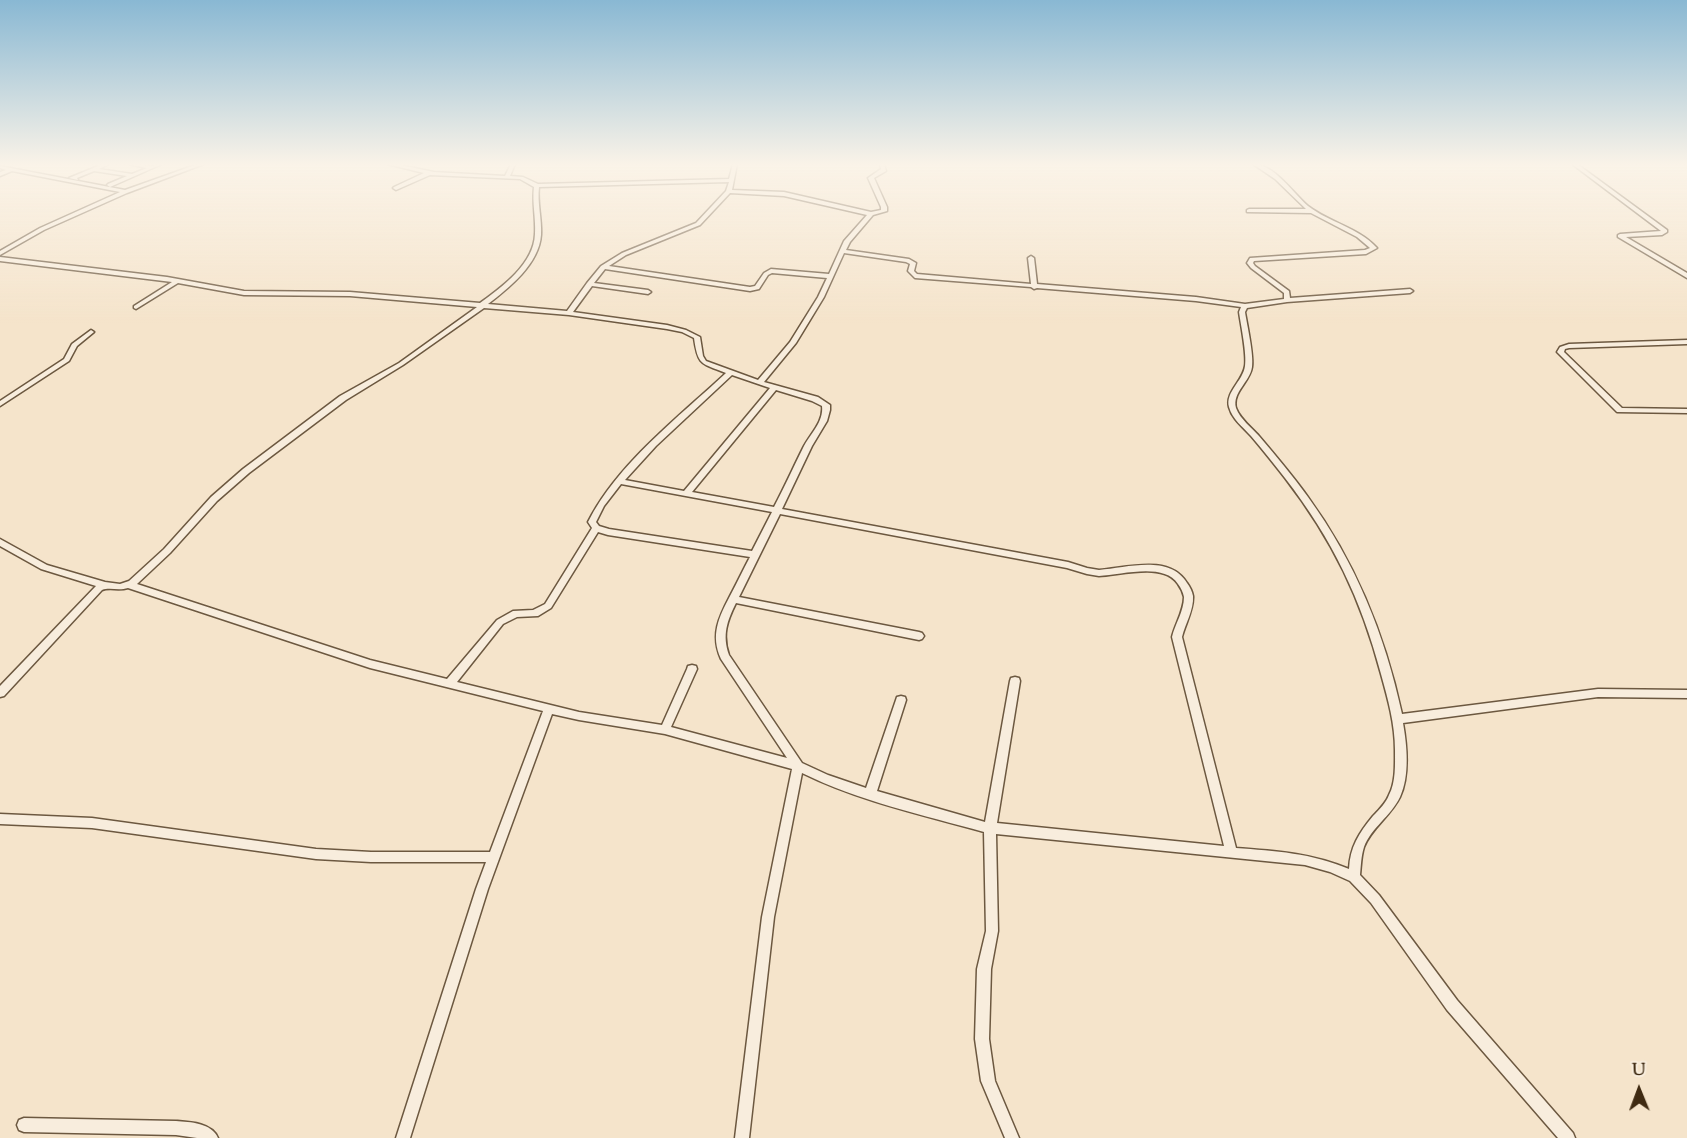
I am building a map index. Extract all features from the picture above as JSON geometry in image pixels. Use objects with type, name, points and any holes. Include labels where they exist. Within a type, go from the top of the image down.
[{"type":"street","points":[[0,253],[42,228],[67,217]]},
{"type":"street","points":[[129,585],[167,551],[214,499],[246,471],[343,398],[401,364],[469,313],[483,306],[512,279],[532,253],[538,238],[538,217]]},
{"type":"street","points":[[568,313],[603,267],[624,254],[698,224],[704,217]]},
{"type":"street","points":[[759,383],[793,343],[855,230],[868,217]]},
{"type":"street","points":[[1287,300],[1287,292],[1253,267],[1250,263],[1252,260],[1366,252],[1374,248],[1327,217]]},
{"type":"street","points":[[1646,217],[1665,231],[1620,236],[1687,276]]},
{"type":"street","points":[[843,251],[907,260],[913,263],[911,272],[913,275],[1196,299],[1245,306],[1287,300],[1410,291]]},
{"type":"street","points":[[1031,258],[1034,287]]},
{"type":"street","points":[[0,260],[177,280],[244,293],[350,294],[626,320],[694,334],[699,340],[700,356],[704,362],[759,383],[820,401],[828,408],[723,619],[719,632],[724,656],[798,766],[768,917],[742,1138]]},
{"type":"street","points":[[603,267],[750,289],[757,288],[766,274],[771,271],[830,276]]},
{"type":"street","points":[[136,307],[177,280]]},
{"type":"street","points":[[589,284],[648,292]]},
{"type":"street","points":[[1245,306],[1242,312],[1249,365],[1246,376],[1232,397],[1232,406],[1236,415],[1286,472],[1326,529],[1340,554],[1359,590],[1374,629],[1399,719],[1402,746],[1397,791],[1359,845],[1354,877]]},
{"type":"street","points":[[0,404],[67,360],[74,345],[91,333]]},
{"type":"street","points":[[1687,342],[1569,346],[1562,348],[1560,352],[1620,410],[1687,411]]},
{"type":"street","points":[[731,372],[619,481],[595,514],[592,522],[596,528],[608,532],[756,555]]},
{"type":"street","points":[[686,494],[775,387]]},
{"type":"street","points":[[619,481],[1068,565],[1098,573],[1157,568],[1169,571],[1182,579],[1189,596],[1177,638],[1231,852]]},
{"type":"street","points":[[449,684],[500,622],[516,613],[535,614],[548,606],[596,528]]},
{"type":"street","points":[[0,542],[44,567],[105,585],[129,585],[370,664],[549,708],[665,730],[798,766],[825,779],[870,794],[990,828],[1305,860],[1331,867],[1354,877],[1376,899],[1452,1005],[1568,1138]]},
{"type":"street","points":[[0,693],[93,593],[105,585]]},
{"type":"street","points":[[733,599],[919,636]]},
{"type":"street","points":[[665,730],[692,669]]},
{"type":"street","points":[[1012,1138],[988,1081],[982,1039],[984,969],[993,931],[990,828],[1015,681]]},
{"type":"street","points":[[1399,719],[1598,693],[1687,693]]},
{"type":"street","points":[[870,794],[902,700]]},
{"type":"street","points":[[403,1138],[494,857],[549,708]]},
{"type":"street","points":[[0,819],[92,823],[316,854],[371,857],[494,857]]},
{"type":"street","points":[[24,1125],[183,1129],[197,1130],[211,1138]]}]
